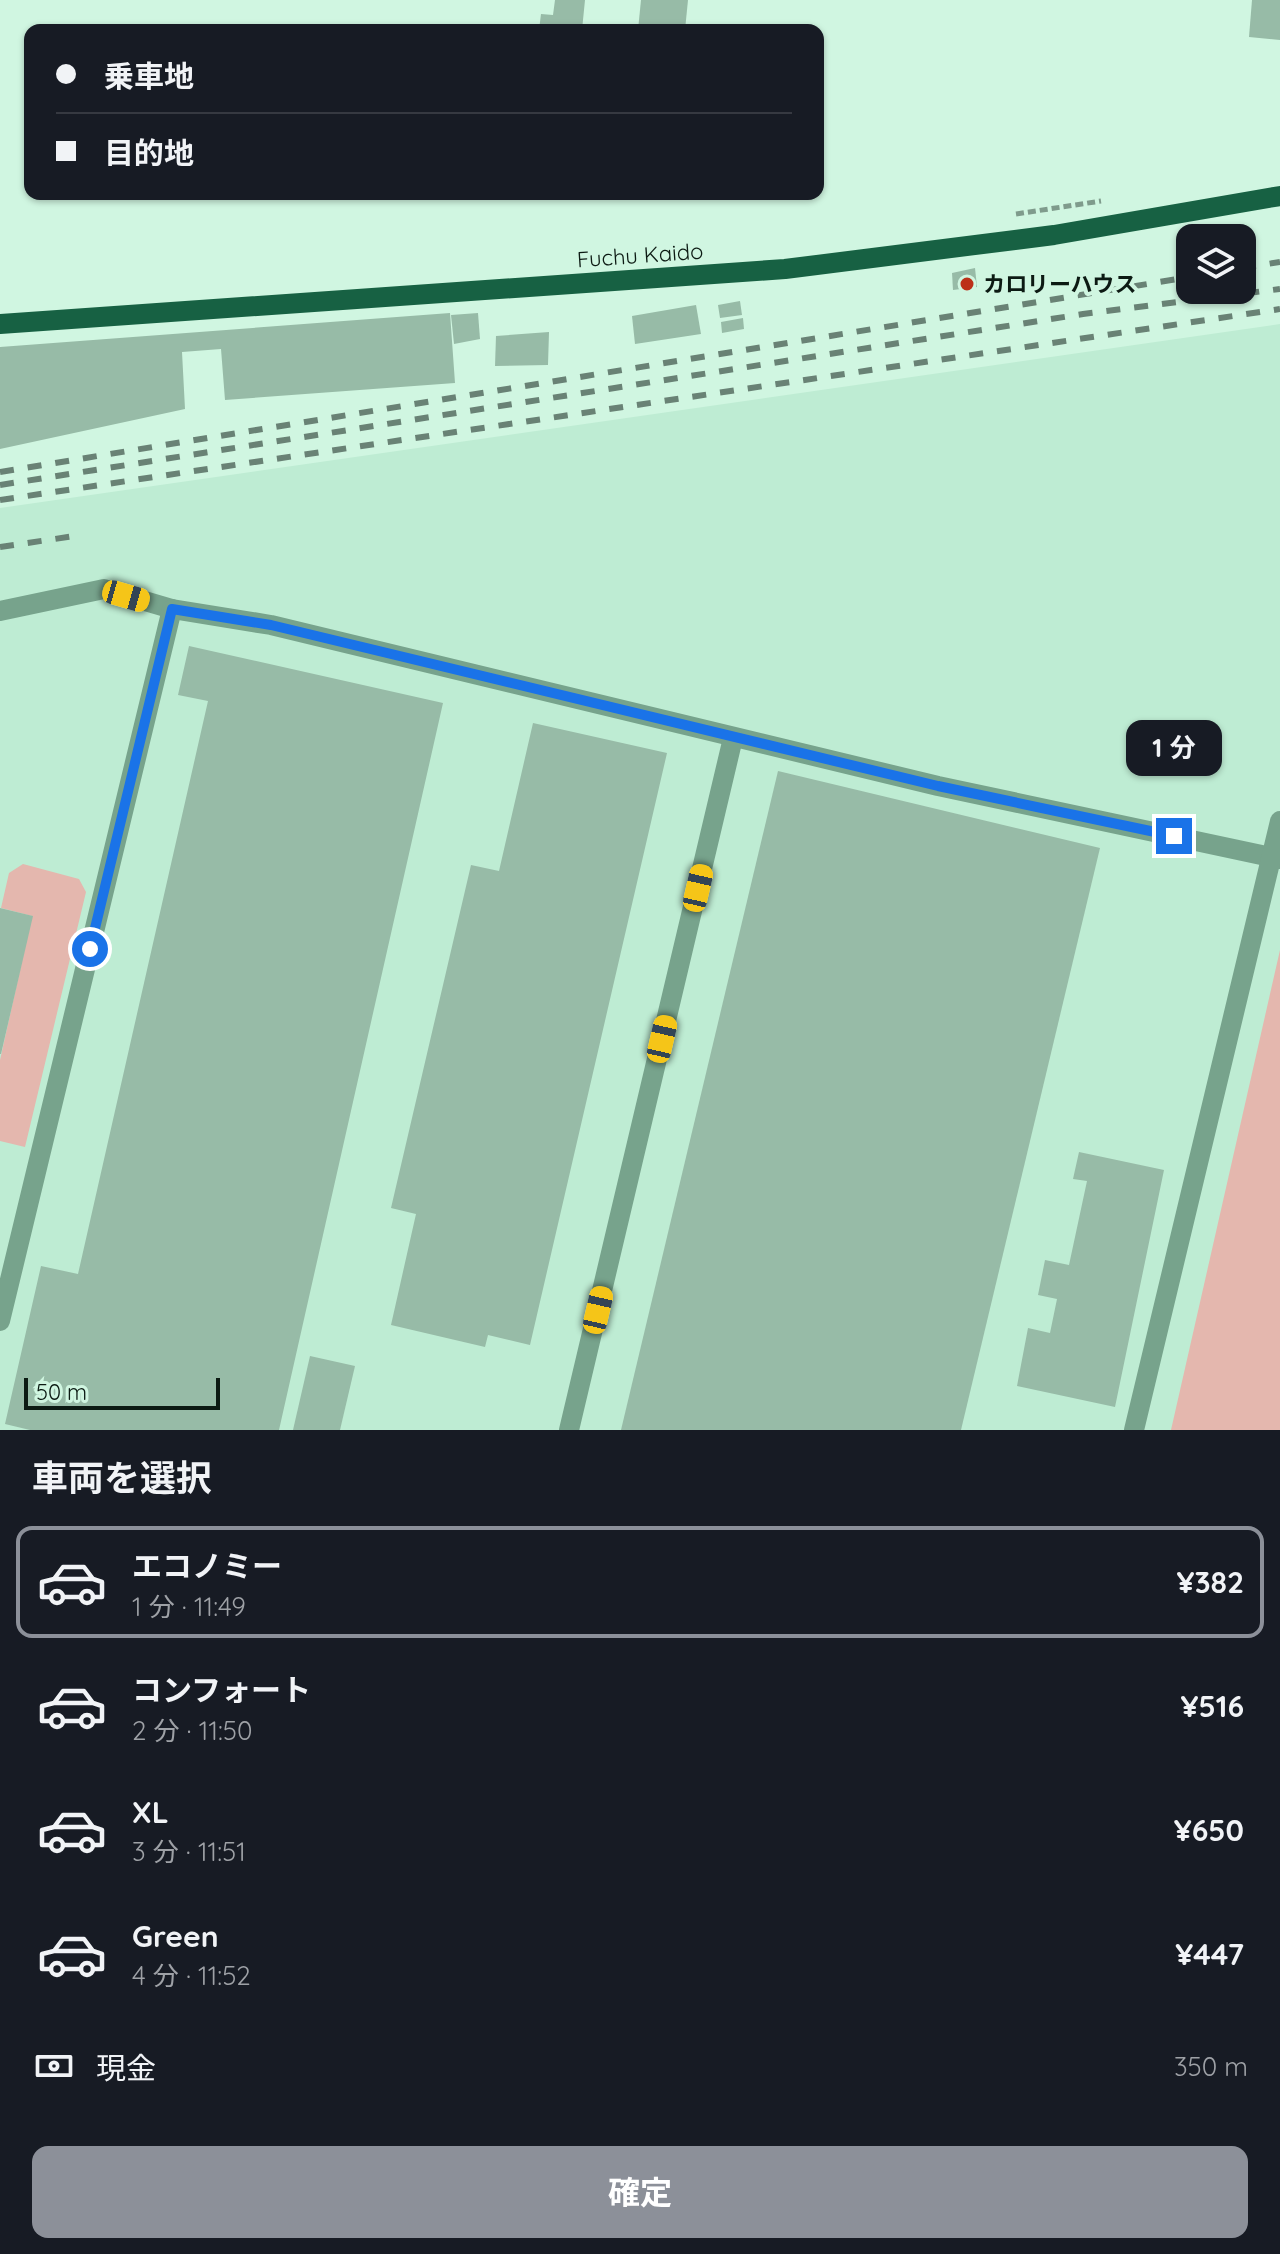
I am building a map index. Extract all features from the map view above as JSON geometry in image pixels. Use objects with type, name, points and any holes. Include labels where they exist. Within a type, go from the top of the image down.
[{"type":"main road","name":"Fuchu Kaido","points":[[0,324],[785,269],[1054,235],[1280,196]]},
{"type":"lane","points":[[0,611],[104,589],[172,609],[271,625],[953,789],[1276,858]]},
{"type":"lane","points":[[0,1321],[172,609]]},
{"type":"lane","points":[[569,1430],[733,738]]},
{"type":"lane","points":[[1134,1430],[1276,858],[1280,821]]},
{"type":"path","points":[[1012,215],[1107,200]]},
{"type":"shaded area","points":[[1280,324],[1280,1430],[0,1430],[0,508]]},
{"type":"shaded area","points":[[23,864],[79,879],[86,892],[25,1147],[0,1141],[0,1060],[32,916],[1,908],[9,873]]},
{"type":"shaded area","points":[[1280,950],[1280,1430],[1171,1430]]},
{"type":"building","points":[[555,0],[585,0],[583,24],[540,24],[541,14],[553,15]]},
{"type":"building","points":[[641,0],[688,0],[686,24],[639,24]]},
{"type":"building","points":[[1252,0],[1280,0],[1280,40],[1249,37]]},
{"type":"building","points":[[975,268],[977,287],[953,290],[952,273]]},
{"type":"building","points":[[740,301],[742,315],[720,318],[718,305]]},
{"type":"building","points":[[696,305],[701,334],[635,344],[632,316]]},
{"type":"building","points":[[450,313],[455,383],[225,400],[221,349],[182,352],[185,409],[0,449],[0,347]]},
{"type":"building","points":[[478,313],[480,339],[454,344],[451,315]]},
{"type":"building","points":[[743,318],[744,329],[722,333],[721,322]]},
{"type":"building","points":[[549,332],[548,365],[495,366],[496,336]]},
{"type":"building","points":[[189,646],[443,703],[279,1430],[30,1430],[5,1424],[41,1266],[78,1274],[208,701],[178,695]]},
{"type":"building","points":[[533,723],[667,753],[530,1345],[488,1335],[485,1347],[391,1325],[416,1214],[391,1208],[471,865],[499,871]]},
{"type":"building","points":[[778,771],[1100,848],[961,1430],[621,1430]]},
{"type":"building","points":[[0,908],[33,916],[1,1054],[0,1054]]},
{"type":"building","points":[[1079,1152],[1164,1170],[1115,1407],[1017,1386],[1028,1328],[1050,1333],[1057,1299],[1038,1295],[1045,1260],[1069,1265],[1087,1181],[1073,1179]]},
{"type":"building","points":[[310,1356],[355,1366],[340,1430],[293,1430]]},
{"type":"railway","points":[[1256,266],[1280,262]]},
{"type":"railway","points":[[0,472],[1176,279]]},
{"type":"railway","points":[[0,485],[1083,314],[1280,289]]},
{"type":"railway","points":[[0,500],[1280,309]]},
{"type":"railway","points":[[0,547],[75,536]]},
{"type":"place","name":"カロリーハウス","points":[[967,284]]},
{"type":"route","points":[[90,949],[172,609],[271,625],[938,786],[1174,836]]}]
